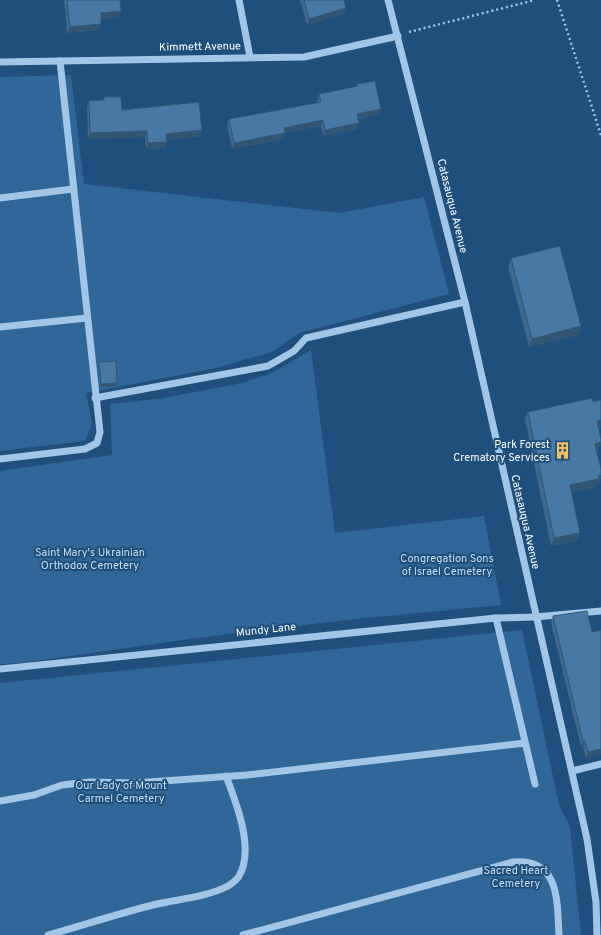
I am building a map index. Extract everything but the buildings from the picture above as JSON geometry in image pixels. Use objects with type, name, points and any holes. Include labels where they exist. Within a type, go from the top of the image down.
[{"type":"street","points":[[239,0],[250,57]]},
{"type":"street","name":"Catasauqua Avenue","points":[[388,0],[465,302],[535,617],[572,771],[587,839],[596,902],[597,935]]},
{"type":"street","name":"Kimmett Avenue","points":[[0,62],[304,57],[398,36]]},
{"type":"street","points":[[0,459],[85,449],[97,443],[100,432],[95,398],[60,61]]},
{"type":"street","points":[[0,198],[73,189]]},
{"type":"street","points":[[95,398],[268,366],[294,351],[306,338],[465,302]]},
{"type":"street","points":[[0,327],[87,318]]},
{"type":"street","name":"Mundy Lane","points":[[0,669],[496,618],[535,617],[601,611]]},
{"type":"street","points":[[496,618],[535,784]]},
{"type":"street","points":[[0,800],[34,795],[62,785],[89,782],[136,783],[226,776],[525,743]]},
{"type":"street","points":[[572,771],[601,764]]},
{"type":"street","points":[[48,935],[155,905],[211,892],[228,886],[239,877],[244,862],[245,846],[240,812],[226,776]]},
{"type":"street","points":[[243,935],[513,862],[525,861],[540,866],[551,880],[557,897],[559,935]]},
{"type":"path","points":[[398,36],[414,30],[535,0]]},
{"type":"path","points":[[557,0],[601,135]]},
{"type":"green space","points":[[71,75],[84,184],[339,213],[424,197],[449,294],[299,333],[272,352],[216,368],[86,393],[92,424],[85,441],[0,451],[0,77]]},
{"type":"green space","points":[[311,350],[335,533],[484,516],[501,605],[346,620],[189,639],[22,663],[0,664],[0,471],[112,455],[110,404],[164,398],[242,383],[272,373]]},
{"type":"green space","name":"Our Lady of Mount Carmel Cemetery","points":[[522,630],[559,805],[570,827],[581,935],[0,935],[0,683]]},
{"type":"place","name":"Park Forest Crematory Services","points":[[563,451]]},
{"type":"park label","name":"Saint Mary's Ukrainian Orthodox Cemetery","points":[[90,559]]},
{"type":"park label","name":"Congregation Sons of Israel Cemetery","points":[[447,565]]},
{"type":"park label","name":"Sacred Heart Cemetery","points":[[516,877]]}]
